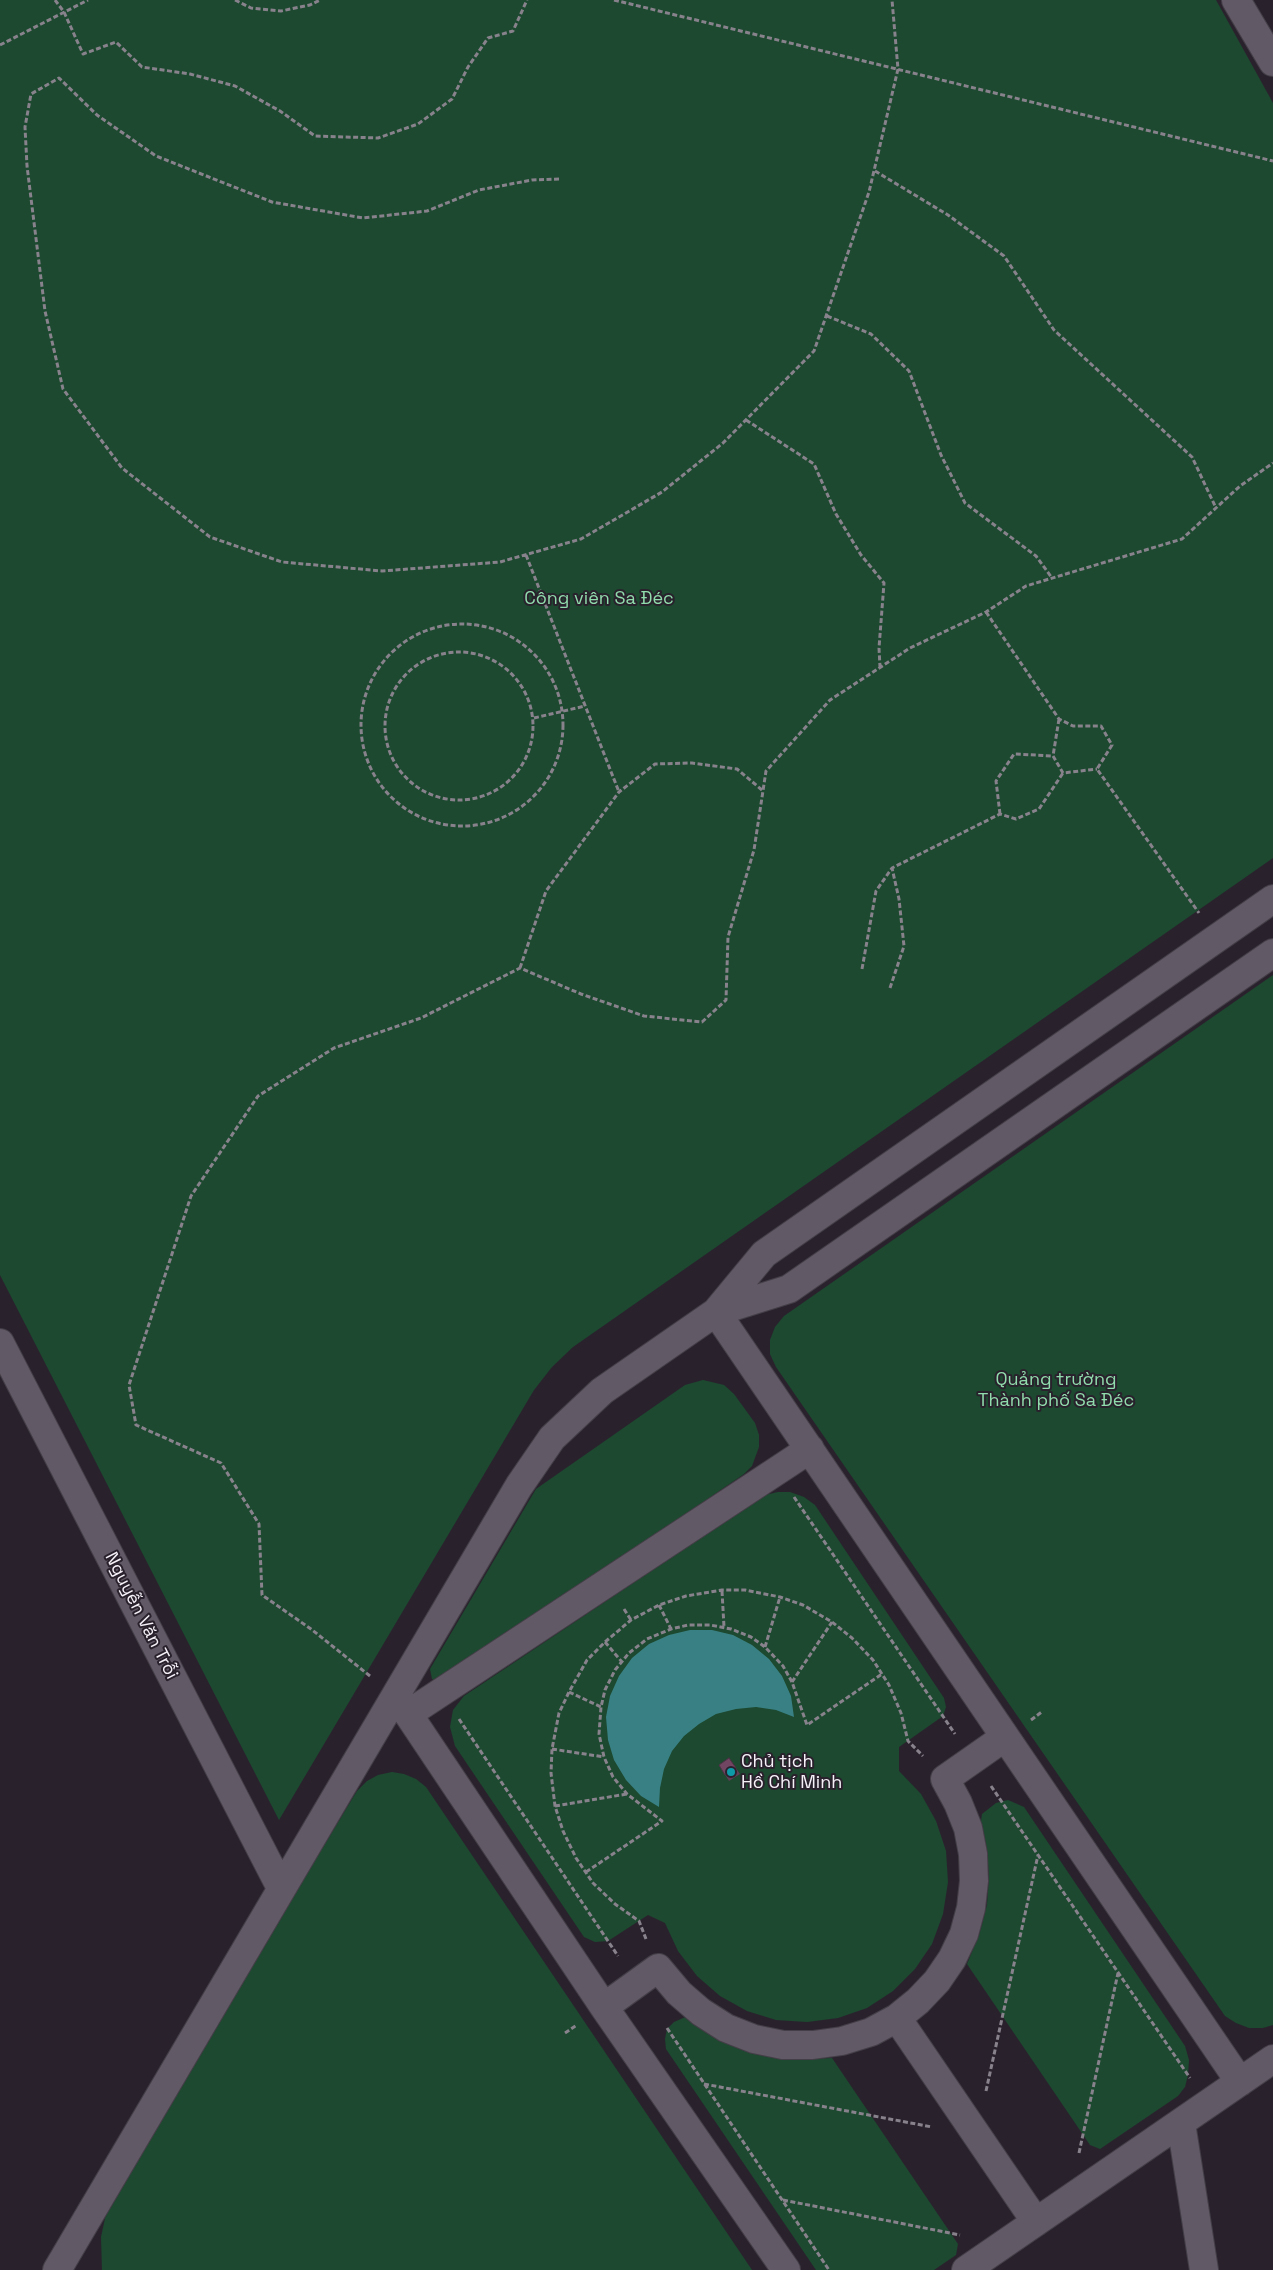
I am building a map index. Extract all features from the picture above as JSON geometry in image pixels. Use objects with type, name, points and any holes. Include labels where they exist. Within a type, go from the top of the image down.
[{"type":"street","points":[[1236,0],[1273,62]]},
{"type":"street","points":[[57,2270],[281,1888],[402,1705],[518,1486],[552,1438],[602,1391],[716,1312],[764,1254],[1273,899]]},
{"type":"street","points":[[716,1312],[789,1289],[1273,953]]},
{"type":"street","points":[[716,1312],[1240,2082]]},
{"type":"street","name":"Nguyễn Văn Trỗi","points":[[0,1343],[281,1888]]},
{"type":"street","points":[[402,1705],[810,1450]]},
{"type":"street","points":[[402,1705],[604,2007],[786,2270]]},
{"type":"street","points":[[604,2007],[658,1968],[678,1993],[701,2012],[726,2028],[763,2041],[783,2045],[813,2045],[842,2041],[870,2032],[897,2018],[918,2001],[937,1981],[952,1959],[964,1934],[971,1908],[974,1872],[968,1828],[958,1802],[945,1779],[1006,1737]]},
{"type":"street","points":[[897,2018],[1036,2222]]},
{"type":"street","points":[[966,2270],[1273,2059]]},
{"type":"street","points":[[1181,2123],[1204,2270]]},
{"type":"path","points":[[55,0],[64,12],[83,54],[116,42],[142,66],[190,74],[235,86],[280,111],[316,136],[378,138],[418,124],[452,99],[468,66],[488,38],[513,31],[527,0]]},
{"type":"path","points":[[0,45],[88,0]]},
{"type":"path","points":[[235,0],[252,8],[281,11],[310,5],[320,0]]},
{"type":"path","points":[[614,0],[1273,161]]},
{"type":"path","points":[[559,179],[532,180],[479,190],[427,211],[363,218],[272,202],[156,156],[97,115],[60,78],[31,94],[25,127],[27,166],[45,311],[63,389],[122,468],[210,537],[282,562],[382,571],[500,562],[581,539],[662,492],[723,442],[814,352],[866,201],[898,70],[892,0]]},
{"type":"path","points":[[875,170],[948,215],[1004,256],[1054,330],[1192,457],[1216,508]]},
{"type":"path","points":[[827,316],[871,334],[909,371],[941,455],[965,503],[1036,556],[1052,578]]},
{"type":"path","points":[[746,420],[814,464],[836,514],[861,555],[884,583],[879,648],[880,668]]},
{"type":"path","points":[[520,968],[581,994],[644,1016],[702,1022],[726,1000],[728,937],[754,850],[766,771],[830,700],[910,648],[986,612],[1026,586],[1182,539],[1240,486],[1273,463]]},
{"type":"path","points":[[526,555],[619,792]]},
{"type":"path","points":[[986,612],[1059,719],[1073,726],[1102,726],[1112,745],[1097,769]]},
{"type":"path","points":[[444,625],[479,625],[513,636],[540,659],[558,690],[562,711],[564,720],[561,750],[549,778],[529,802],[503,818],[473,826],[442,826],[409,813],[382,790],[365,759],[359,724],[366,690],[383,659],[410,637],[444,625]]},
{"type":"path","points":[[448,652],[472,653],[495,660],[514,675],[527,695],[534,718],[532,743],[522,767],[505,785],[483,797],[458,801],[433,796],[411,784],[395,764],[385,741],[385,717],[391,694],[400,681],[405,674],[424,660],[448,652]]},
{"type":"path","points":[[534,718],[585,706]]},
{"type":"path","points":[[1059,719],[1053,756],[1063,773]]},
{"type":"path","points":[[1000,814],[996,782],[1014,754],[1053,756]]},
{"type":"path","points":[[402,1705],[311,1629],[262,1595],[259,1524],[221,1463],[136,1425],[129,1385],[191,1196],[258,1096],[334,1048],[421,1018],[520,968],[546,891],[619,792],[655,764],[692,763],[737,769],[763,791]]},
{"type":"path","points":[[862,969],[876,891],[892,868],[1000,814],[1016,819],[1039,808],[1063,773],[1097,769]]},
{"type":"path","points":[[1097,769],[1216,938]]},
{"type":"path","points":[[890,988],[904,946],[899,899],[892,868]]},
{"type":"path","points":[[722,1590],[724,1628]]},
{"type":"path","points":[[658,1968],[639,1921],[614,1904],[593,1883],[576,1858],[563,1831],[555,1806],[551,1773],[552,1749],[559,1713],[568,1692],[587,1660],[631,1620],[659,1605],[686,1596],[722,1590],[745,1590],[780,1597],[803,1605],[832,1622],[852,1638],[873,1660],[889,1685],[901,1713],[908,1742],[945,1779]]},
{"type":"path","points":[[765,1648],[780,1597]]},
{"type":"path","points":[[659,1605],[671,1629]]},
{"type":"path","points":[[792,1682],[832,1622]]},
{"type":"path","points":[[586,1872],[662,1821],[627,1794],[613,1777],[604,1757],[599,1734],[601,1707],[605,1690],[615,1670],[629,1653],[647,1639],[688,1624],[710,1624],[751,1638],[765,1648],[783,1666],[792,1682],[806,1725],[882,1674]]},
{"type":"path","points":[[605,1642],[622,1662]]},
{"type":"path","points":[[568,1692],[601,1707]]},
{"type":"path","points":[[552,1749],[604,1757]]},
{"type":"path","points":[[555,1806],[627,1794]]},
{"type":"path","points":[[704,2083],[976,2136],[1038,1855]]},
{"type":"path","points":[[1068,2200],[1118,1973]]},
{"type":"path","points":[[783,2200],[1005,2243]]},
{"type":"green space","name":"Công viên Sa Đéc","points":[[0,0],[1216,0],[1273,103],[1273,858],[573,1347],[552,1367],[534,1390],[279,1820],[0,1275]]},
{"type":"green space","name":"Quảng trường Thành phố Sa Đéc","points":[[1273,975],[1273,2025],[1263,2028],[1249,2028],[1225,2016],[776,1367],[770,1354],[770,1340],[775,1327],[784,1316]]},
{"type":"green space","points":[[703,1380],[724,1385],[734,1394],[755,1423],[759,1435],[759,1447],[752,1466],[744,1474],[443,1680],[438,1682],[432,1679],[430,1669],[536,1489],[685,1385]]},
{"type":"green space","points":[[790,1492],[804,1497],[815,1505],[944,1698],[946,1707],[943,1716],[899,1747],[899,1771],[921,1794],[936,1821],[946,1851],[948,1882],[943,1914],[932,1944],[915,1969],[893,1991],[867,2008],[838,2018],[807,2022],[776,2020],[747,2011],[720,1996],[697,1976],[678,1951],[665,1923],[648,1915],[608,1941],[595,1942],[584,1937],[455,1746],[450,1727],[453,1710],[464,1696],[765,1495]]},
{"type":"green space","points":[[392,1772],[416,1779],[426,1787],[752,2270],[102,2270],[101,2237],[106,2214],[115,2191],[357,1791],[367,1781],[378,1775]]},
{"type":"green space","points":[[1008,1800],[1024,1807],[1185,2046],[1189,2060],[1185,2087],[1178,2096],[1100,2149],[1090,2145],[967,1964],[979,1935],[987,1905],[989,1877],[987,1849],[981,1821],[982,1814],[996,1803]]},
{"type":"green space","points":[[690,2015],[806,2059],[832,2058],[958,2244],[956,2255],[934,2270],[816,2270],[666,2049],[667,2029],[674,2022]]},
{"type":"water","points":[[690,1630],[712,1630],[733,1635],[752,1645],[769,1659],[782,1676],[791,1696],[794,1717],[776,1710],[756,1707],[716,1714],[699,1724],[684,1736],[672,1751],[664,1769],[659,1807],[641,1796],[626,1780],[614,1760],[608,1740],[606,1717],[610,1696],[619,1676],[632,1658],[649,1644],[669,1635]]},
{"type":"building","points":[[729,1758],[736,1768],[725,1775],[719,1765]]},
{"type":"place","name":"Chủ tịch Hồ Chí Minh","points":[[731,1772]]}]
